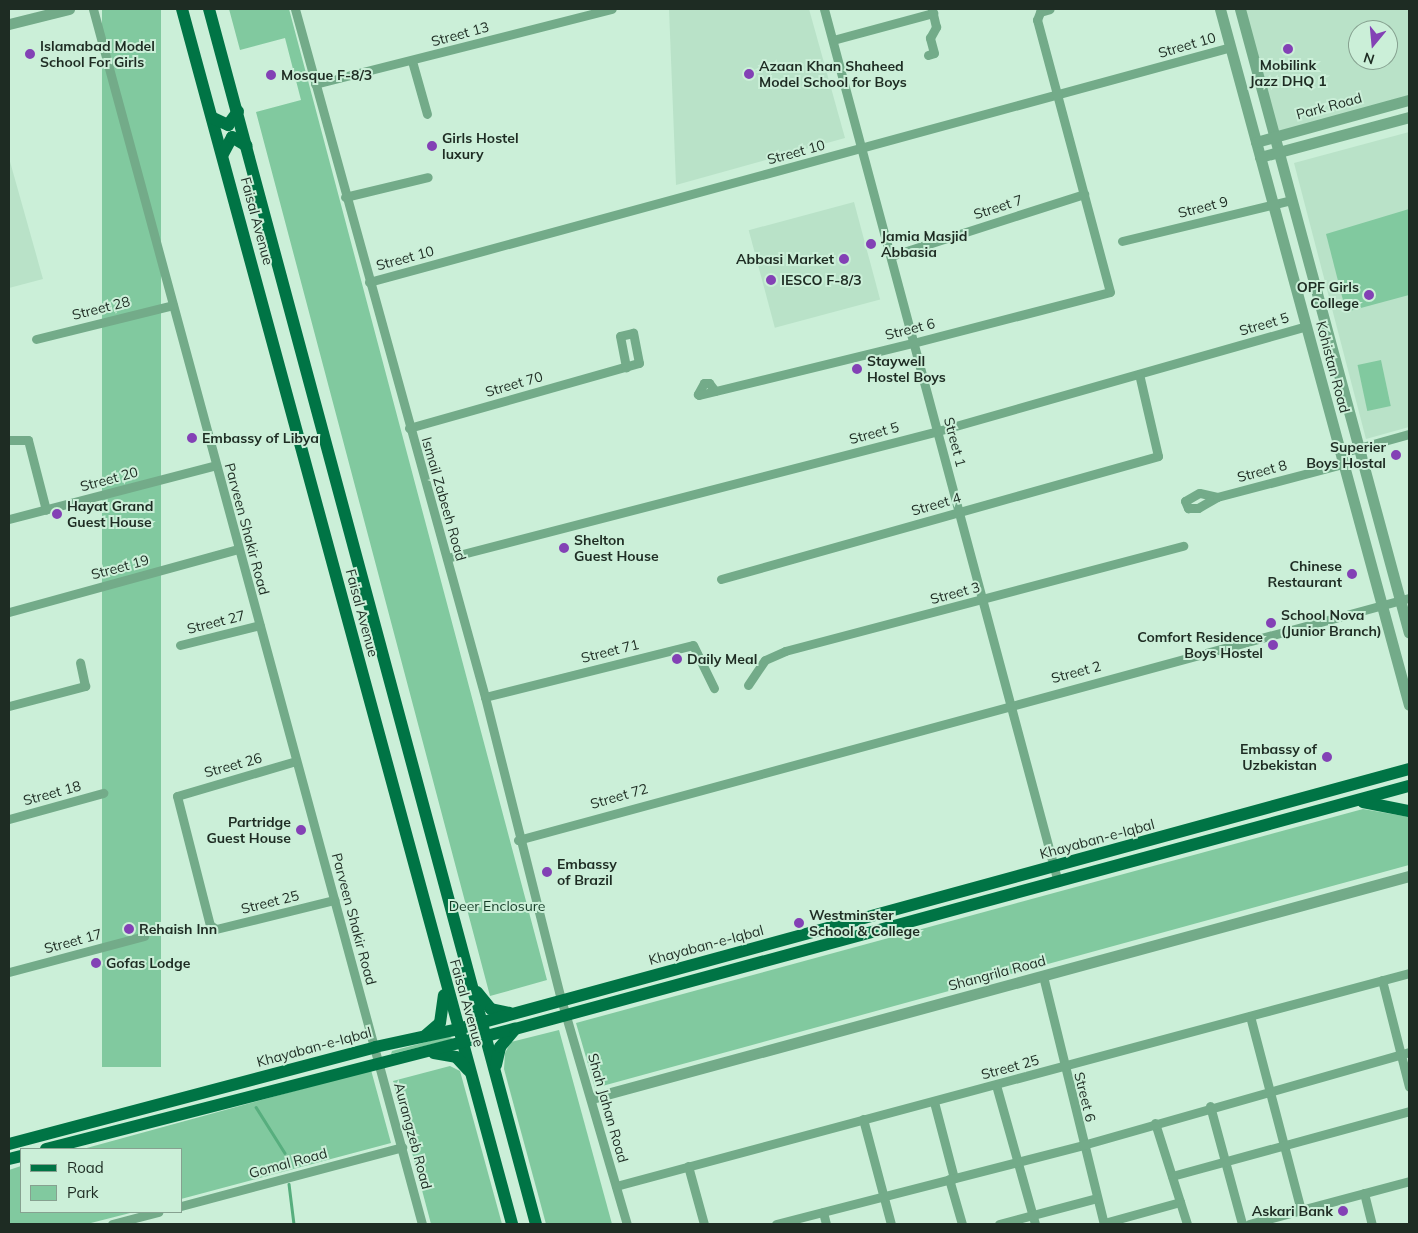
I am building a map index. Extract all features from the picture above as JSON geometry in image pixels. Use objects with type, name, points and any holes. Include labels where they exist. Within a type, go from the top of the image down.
[{"type":"main road","name":"Faisal Avenue","points":[[182,9],[223,154],[458,1030],[512,1224]]},
{"type":"main road","name":"Faisal Avenue","points":[[209,9],[536,1224]]},
{"type":"main road","points":[[213,118],[228,124],[238,111]]},
{"type":"main road","points":[[223,154],[232,137],[247,146]]},
{"type":"main road","name":"Khayaban-e-Iqbal","points":[[50,1148],[377,1055],[417,1038],[458,1030],[561,999],[1409,769]]},
{"type":"main road","name":"Khayaban-e-Iqbal","points":[[9,1144],[377,1055],[420,1053],[515,1030],[1409,786]]},
{"type":"main road","points":[[1355,801],[1409,811]]},
{"type":"main road","points":[[468,974],[486,1005],[513,1014]]},
{"type":"main road","points":[[417,1038],[432,1032],[443,1017],[444,977]]},
{"type":"main road","points":[[495,1070],[500,1047],[515,1030]]},
{"type":"main road","points":[[420,1053],[456,1058],[472,1079]]},
{"type":"street","points":[[9,24],[69,9]]},
{"type":"street","name":"Parveen Shakir Road","points":[[93,9],[377,1055]]},
{"type":"street","name":"Ismail Zabeeh Road","points":[[295,9],[345,197],[485,697],[518,840],[561,999]]},
{"type":"street","name":"Street 13","points":[[315,84],[412,61],[608,9]]},
{"type":"street","name":"Street 1","points":[[824,9],[938,430],[1008,705],[1058,882]]},
{"type":"street","points":[[1050,9],[1040,12],[1037,20],[1084,194]]},
{"type":"street","points":[[833,40],[932,11],[934,53],[928,55]]},
{"type":"street","points":[[1222,13],[1240,11]]},
{"type":"street","name":"Kohistan Road","points":[[1240,11],[1359,448],[1405,600],[1409,633]]},
{"type":"street","name":"Kohistan Road","points":[[1222,13],[1409,705]]},
{"type":"street","points":[[1230,47],[1249,43]]},
{"type":"street","name":"Street 10","points":[[369,282],[1057,97],[1230,47]]},
{"type":"street","points":[[412,61],[427,114]]},
{"type":"street","name":"Park Road","points":[[1256,142],[1409,100]]},
{"type":"street","points":[[1260,157],[1409,116]]},
{"type":"street","points":[[345,197],[428,177]]},
{"type":"street","name":"Street 7","points":[[891,256],[1084,194]]},
{"type":"street","name":"Street 6","points":[[715,392],[1110,292],[1084,194]]},
{"type":"street","name":"Street 9","points":[[1122,241],[1292,200]]},
{"type":"street","name":"Street 28","points":[[36,339],[173,305]]},
{"type":"street","name":"Street 5","points":[[447,558],[938,430],[1306,326]]},
{"type":"street","name":"Street 70","points":[[410,428],[626,367]]},
{"type":"street","name":"Street 4","points":[[721,580],[1158,456],[1139,374]]},
{"type":"street","points":[[1359,448],[1409,434]]},
{"type":"street","points":[[9,440],[24,437],[46,510]]},
{"type":"street","name":"Street 8","points":[[1217,497],[1342,459],[1359,448]]},
{"type":"street","name":"Street 20","points":[[9,519],[216,465]]},
{"type":"street","name":"Street 3","points":[[748,685],[766,660],[785,651],[981,601],[1183,546]]},
{"type":"street","name":"Street 19","points":[[9,612],[238,548]]},
{"type":"street","name":"Street 2","points":[[778,766],[1405,600]]},
{"type":"street","name":"Street 27","points":[[180,645],[260,625]]},
{"type":"street","name":"Street 71","points":[[485,697],[693,645],[714,688]]},
{"type":"street","points":[[9,706],[85,686],[80,663]]},
{"type":"street","name":"Street 26","points":[[213,929],[177,796],[296,761]]},
{"type":"street","name":"Street 72","points":[[518,840],[778,766]]},
{"type":"street","name":"Street 18","points":[[9,819],[103,793]]},
{"type":"street","name":"Shangrila Road","points":[[592,1098],[1409,876]]},
{"type":"street","name":"Street 25","points":[[213,929],[334,900]]},
{"type":"street","name":"Street 17","points":[[9,972],[144,936]]},
{"type":"street","name":"Street 25","points":[[616,1186],[1409,973]]},
{"type":"street","name":"Street 6","points":[[1043,976],[1082,1145],[1104,1224]]},
{"type":"street","points":[[1382,980],[1405,1053],[1409,1087]]},
{"type":"street","name":"Shah Jahan Road","points":[[561,999],[592,1098],[627,1224]]},
{"type":"street","points":[[1250,1016],[1301,1210]]},
{"type":"street","points":[[776,1224],[884,1198],[952,1178],[1082,1145],[1269,1089],[1405,1053]]},
{"type":"street","name":"Aurangzeb Road","points":[[377,1055],[422,1224]]},
{"type":"street","points":[[996,1085],[1034,1220]]},
{"type":"street","points":[[934,1102],[962,1224]]},
{"type":"street","points":[[1210,1106],[1242,1224]]},
{"type":"street","points":[[1172,1176],[1409,1111]]},
{"type":"street","points":[[863,1119],[891,1224]]},
{"type":"street","points":[[1155,1123],[1187,1224]]},
{"type":"street","name":"Gomal Road","points":[[182,1206],[402,1147]]},
{"type":"street","points":[[688,1166],[704,1224]]},
{"type":"street","points":[[1251,1224],[1409,1181]]},
{"type":"street","points":[[1364,1194],[1372,1224]]},
{"type":"street","points":[[999,1224],[1034,1220],[1097,1198]]},
{"type":"street","points":[[1104,1224],[1180,1202]]},
{"type":"street","points":[[822,1212],[826,1224]]},
{"type":"street","points":[[112,1224],[130,1222],[155,1213]]},
{"type":"shaded area","name":"Azaan Khan Shaheed Model School for Boys","points":[[669,9],[809,9],[845,138],[676,185]]},
{"type":"shaded area","points":[[1240,9],[1409,9],[1409,100],[1274,137]]},
{"type":"shaded area","name":"OPF Girls College","points":[[1409,132],[1409,427],[1366,439],[1294,163]]},
{"type":"shaded area","points":[[9,158],[43,279],[9,288]]},
{"type":"shaded area","name":"Abbasi Market","points":[[854,202],[880,300],[775,328],[749,230]]},
{"type":"green space","points":[[102,9],[161,9],[161,1067],[102,1067]]},
{"type":"green space","name":"Deer Enclosure","points":[[229,9],[289,9],[547,980],[490,996],[256,112],[301,100],[285,38],[240,50]]},
{"type":"green space","points":[[1409,209],[1409,295],[1346,312],[1326,234]]},
{"type":"green space","points":[[1381,360],[1391,406],[1367,411],[1358,365]]},
{"type":"green space","points":[[1363,809],[1409,817],[1409,865],[595,1088],[576,1023]]},
{"type":"green space","points":[[559,1030],[612,1224],[546,1224],[504,1069],[505,1053],[511,1042]]},
{"type":"green space","points":[[449,1036],[453,1039],[391,1054],[392,1051]]},
{"type":"green space","points":[[450,1066],[460,1071],[502,1224],[431,1224],[393,1081]]},
{"type":"green space","points":[[371,1070],[391,1143],[182,1199],[182,1148],[87,1148]]},
{"type":"green space","points":[[20,1166],[20,1213],[130,1213],[87,1224],[9,1224],[9,1170]]},
{"type":"waterway","points":[[256,1107],[285,1153]]},
{"type":"waterway","points":[[289,1184],[294,1224]]},
{"type":"place","name":"Mobilink Jazz DHQ 1","points":[[1288,49]]},
{"type":"place","name":"Islamabad Model School For Girls","points":[[30,54]]},
{"type":"place","name":"Azaan Khan Shaheed Model School for Boys","points":[[749,74]]},
{"type":"place","name":"Mosque F-8/3","points":[[271,75]]},
{"type":"place","name":"Girls Hostel luxury","points":[[432,146]]},
{"type":"place","name":"Jamia Masjid Abbasia","points":[[871,244]]},
{"type":"place","name":"Abbasi Market","points":[[844,259]]},
{"type":"place","name":"IESCO F-8/3","points":[[771,280]]},
{"type":"place","name":"OPF Girls College","points":[[1369,295]]},
{"type":"place","name":"Staywell Hostel Boys","points":[[857,369]]},
{"type":"place","name":"Embassy of Libya","points":[[192,438]]},
{"type":"place","name":"Superier Boys Hostal","points":[[1396,455]]},
{"type":"place","name":"Hayat Grand Guest House","points":[[57,514]]},
{"type":"place","name":"Shelton Guest House","points":[[564,548]]},
{"type":"place","name":"Chinese Restaurant","points":[[1352,574]]},
{"type":"place","name":"School Nova (Junior Branch)","points":[[1271,623]]},
{"type":"place","name":"Comfort Residence Boys Hostel","points":[[1273,645]]},
{"type":"place","name":"Daily Meal","points":[[677,659]]},
{"type":"place","name":"Embassy of Uzbekistan","points":[[1327,757]]},
{"type":"place","name":"Partridge Guest House","points":[[301,830]]},
{"type":"place","name":"Embassy of Brazil","points":[[547,872]]},
{"type":"place","name":"Westminster School & College","points":[[799,923]]},
{"type":"place","name":"Rehaish Inn","points":[[129,929]]},
{"type":"place","name":"Gofas Lodge","points":[[96,963]]},
{"type":"place","name":"Askari Bank","points":[[1343,1211]]}]
